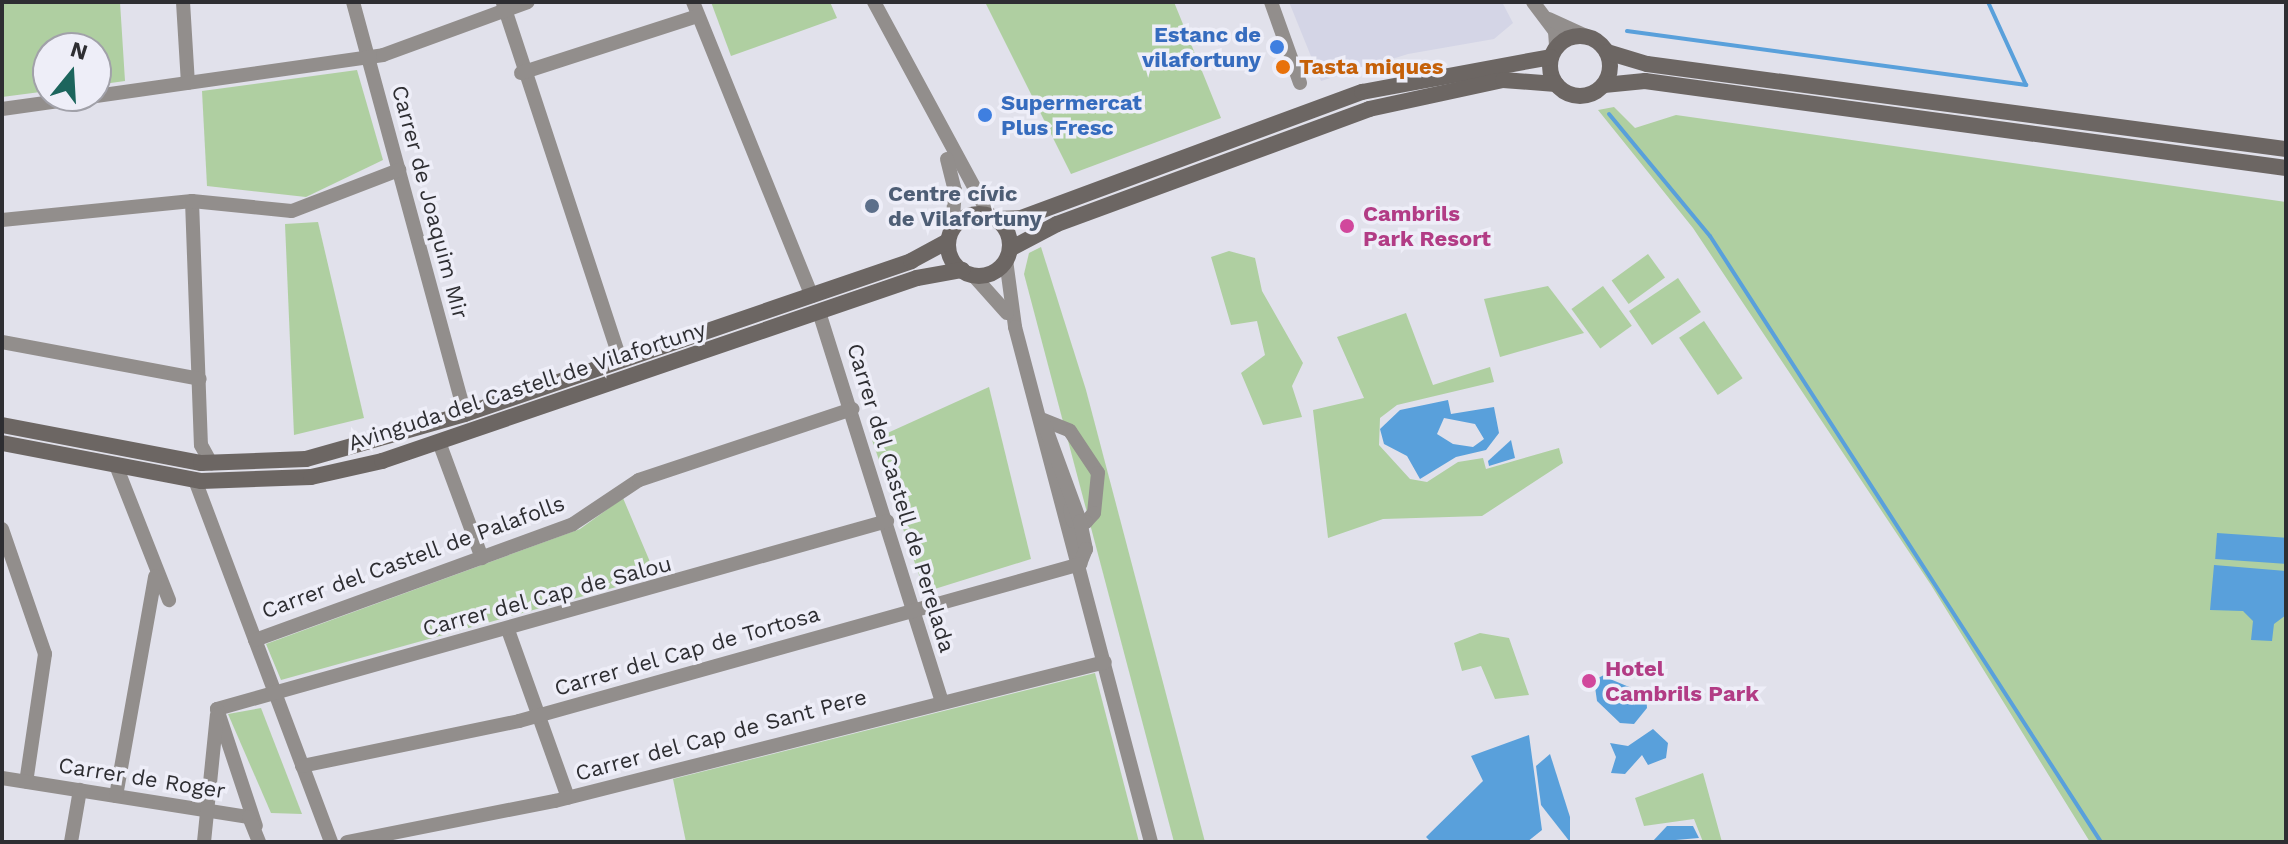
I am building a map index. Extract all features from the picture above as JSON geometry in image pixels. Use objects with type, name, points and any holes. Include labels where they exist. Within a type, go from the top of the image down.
[{"type":"street","points":[[183,2],[188,83]]},
{"type":"street","name":"Carrer de Joaquim Mir","points":[[353,2],[465,414]]},
{"type":"street","points":[[112,94],[368,57],[504,6],[528,2]]},
{"type":"street","points":[[874,2],[942,140],[993,217],[1008,254],[1015,327],[1041,419],[1080,521],[1086,549],[1080,564]]},
{"type":"street","points":[[1271,2],[1300,83]]},
{"type":"street","points":[[1533,2],[1545,17],[1554,52],[1556,84]]},
{"type":"street","points":[[504,6],[521,73],[620,359]]},
{"type":"street","points":[[521,73],[696,9]]},
{"type":"street","name":"Carrer del Castell de Perelada","points":[[696,9],[815,304],[852,409],[941,699]]},
{"type":"street","points":[[1545,17],[1586,36],[1607,52],[1647,64],[2286,149]]},
{"type":"street","points":[[950,236],[968,216],[1021,218],[1362,92],[1554,52],[1586,36]]},
{"type":"street","points":[[1604,85],[1607,52]]},
{"type":"street","points":[[967,272],[992,273],[1008,254],[1057,224],[1369,109],[1503,80],[1556,84],[1580,96],[1604,85],[1645,81],[2286,168]]},
{"type":"street","points":[[2,109],[32,105]]},
{"type":"street","points":[[942,140],[955,190],[950,236],[967,272],[999,298],[1015,327]]},
{"type":"street","points":[[2,220],[192,201],[292,211],[399,170]]},
{"type":"street","points":[[192,201],[201,445],[211,463]]},
{"type":"street","name":"Avinguda del Castell de Vilafortuny","points":[[2,443],[117,468],[195,480],[311,477],[439,442],[815,304],[950,236]]},
{"type":"street","name":"Avinguda del Castell de Vilafortuny","points":[[2,425],[211,463],[306,459],[465,414],[620,359],[815,304],[967,272]]},
{"type":"street","points":[[2,342],[200,379]]},
{"type":"street","name":"Carrer del Castell de Palafolls","points":[[255,640],[573,524],[639,480],[852,409]]},
{"type":"street","points":[[1041,419],[1049,462],[1080,564],[1151,842]]},
{"type":"street","points":[[1041,419],[1070,431],[1093,458],[1100,492],[1094,513],[1080,521]]},
{"type":"street","points":[[439,442],[482,558]]},
{"type":"street","points":[[1049,462],[1080,521]]},
{"type":"street","points":[[117,468],[155,576],[169,600]]},
{"type":"street","points":[[195,480],[331,842]]},
{"type":"street","name":"Carrer del Cap de Salou","points":[[217,709],[508,630],[887,521]]},
{"type":"street","points":[[2,529],[45,654],[26,782]]},
{"type":"street","name":"Carrer del Cap de Tortosa","points":[[302,766],[539,716],[1080,564]]},
{"type":"street","points":[[116,796],[155,576]]},
{"type":"street","points":[[508,630],[568,798]]},
{"type":"street","name":"Carrer del Cap de Sant Pere","points":[[347,842],[568,798],[941,699],[1105,662]]},
{"type":"street","points":[[204,842],[217,709]]},
{"type":"street","points":[[217,709],[261,842]]},
{"type":"street","name":"Carrer de Roger","points":[[2,778],[249,817],[261,842]]},
{"type":"street","points":[[71,842],[80,790]]},
{"type":"shaded area","points":[[1289,2],[1502,2],[1513,23],[1494,39],[1408,54],[1321,81]]},
{"type":"green space","points":[[3,2],[120,2],[125,81],[112,83],[112,32],[32,32],[32,93],[2,97]]},
{"type":"green space","points":[[711,2],[830,2],[837,18],[731,56]]},
{"type":"green space","points":[[985,2],[1174,2],[1221,118],[1071,174]]},
{"type":"green space","points":[[357,70],[383,160],[306,197],[207,186],[202,91]]},
{"type":"green space","points":[[1614,107],[1635,128],[1676,115],[2286,202],[2286,842],[2090,842],[1931,585],[1693,228],[1598,110]]},
{"type":"green space","points":[[318,222],[364,418],[294,435],[285,224]]},
{"type":"green space","points":[[1041,247],[1086,390],[1205,842],[1174,842],[1024,274],[1029,253]]},
{"type":"green space","points":[[1229,251],[1255,258],[1262,291],[1303,363],[1292,386],[1302,417],[1263,425],[1241,373],[1265,355],[1257,321],[1231,325],[1211,257]]},
{"type":"green space","points":[[1648,254],[1665,277],[1629,304],[1612,280]]},
{"type":"green space","points":[[1678,278],[1701,312],[1652,345],[1629,311]]},
{"type":"green space","points":[[1548,286],[1584,333],[1500,357],[1484,299]]},
{"type":"green space","points":[[1603,286],[1632,326],[1600,349],[1571,309]]},
{"type":"green space","points":[[1406,313],[1433,385],[1490,367],[1494,382],[1397,405],[1380,418],[1379,445],[1410,479],[1427,482],[1458,462],[1483,458],[1486,469],[1559,448],[1563,463],[1482,516],[1383,519],[1328,538],[1313,410],[1364,398],[1337,337]]},
{"type":"green space","points":[[1704,321],[1743,378],[1718,395],[1679,338]]},
{"type":"green space","points":[[989,387],[1031,559],[925,592],[872,440]]},
{"type":"green space","points":[[623,498],[656,576],[281,680],[266,644],[580,529]]},
{"type":"green space","points":[[1480,633],[1509,638],[1529,695],[1495,699],[1481,666],[1462,671],[1454,643]]},
{"type":"green space","points":[[1095,673],[1139,842],[686,842],[673,779]]},
{"type":"green space","points":[[261,708],[302,814],[271,813],[228,714]]},
{"type":"green space","points":[[1703,773],[1722,842],[1703,842],[1694,819],[1644,826],[1635,798]]},
{"type":"water","points":[[1448,400],[1451,414],[1494,407],[1499,433],[1486,450],[1456,457],[1420,479],[1407,456],[1384,444],[1380,429],[1400,410]],"holes":[[[1444,418],[1475,424],[1484,439],[1473,447],[1453,444],[1437,434]]]},
{"type":"water","points":[[1511,440],[1515,458],[1489,466],[1488,461]]},
{"type":"water","points":[[2217,533],[2286,538],[2284,564],[2215,559]]},
{"type":"water","points":[[2214,565],[2286,571],[2286,615],[2274,624],[2272,641],[2251,640],[2253,621],[2243,611],[2210,610]]},
{"type":"water","points":[[1610,672],[1610,679],[1646,694],[1647,708],[1634,724],[1620,723],[1597,701],[1594,680]]},
{"type":"water","points":[[1653,729],[1668,743],[1666,758],[1648,765],[1642,755],[1625,774],[1611,773],[1616,757],[1610,743],[1628,746]]},
{"type":"water","points":[[1529,735],[1542,830],[1527,842],[1431,842],[1426,837],[1483,781],[1471,756]]},
{"type":"water","points":[[1550,754],[1570,817],[1570,842],[1541,805],[1536,766]]},
{"type":"water","points":[[1667,826],[1693,826],[1699,838],[1652,842]]},
{"type":"waterway","points":[[1627,31],[2026,85],[1988,2]]},
{"type":"waterway","points":[[1609,114],[1710,236],[2101,842]]},
{"type":"place","name":"Estanc de vilafortuny","points":[[1277,47]]},
{"type":"place","name":"Tasta miques","points":[[1283,67]]},
{"type":"place","name":"Supermercat Plus Fresc","points":[[985,115]]},
{"type":"place","name":"Centre cívic de Vilafortuny","points":[[872,206]]},
{"type":"place","name":"Cambrils Park Resort","points":[[1347,226]]},
{"type":"place","name":"Hotel Cambrils Park","points":[[1589,681]]}]
